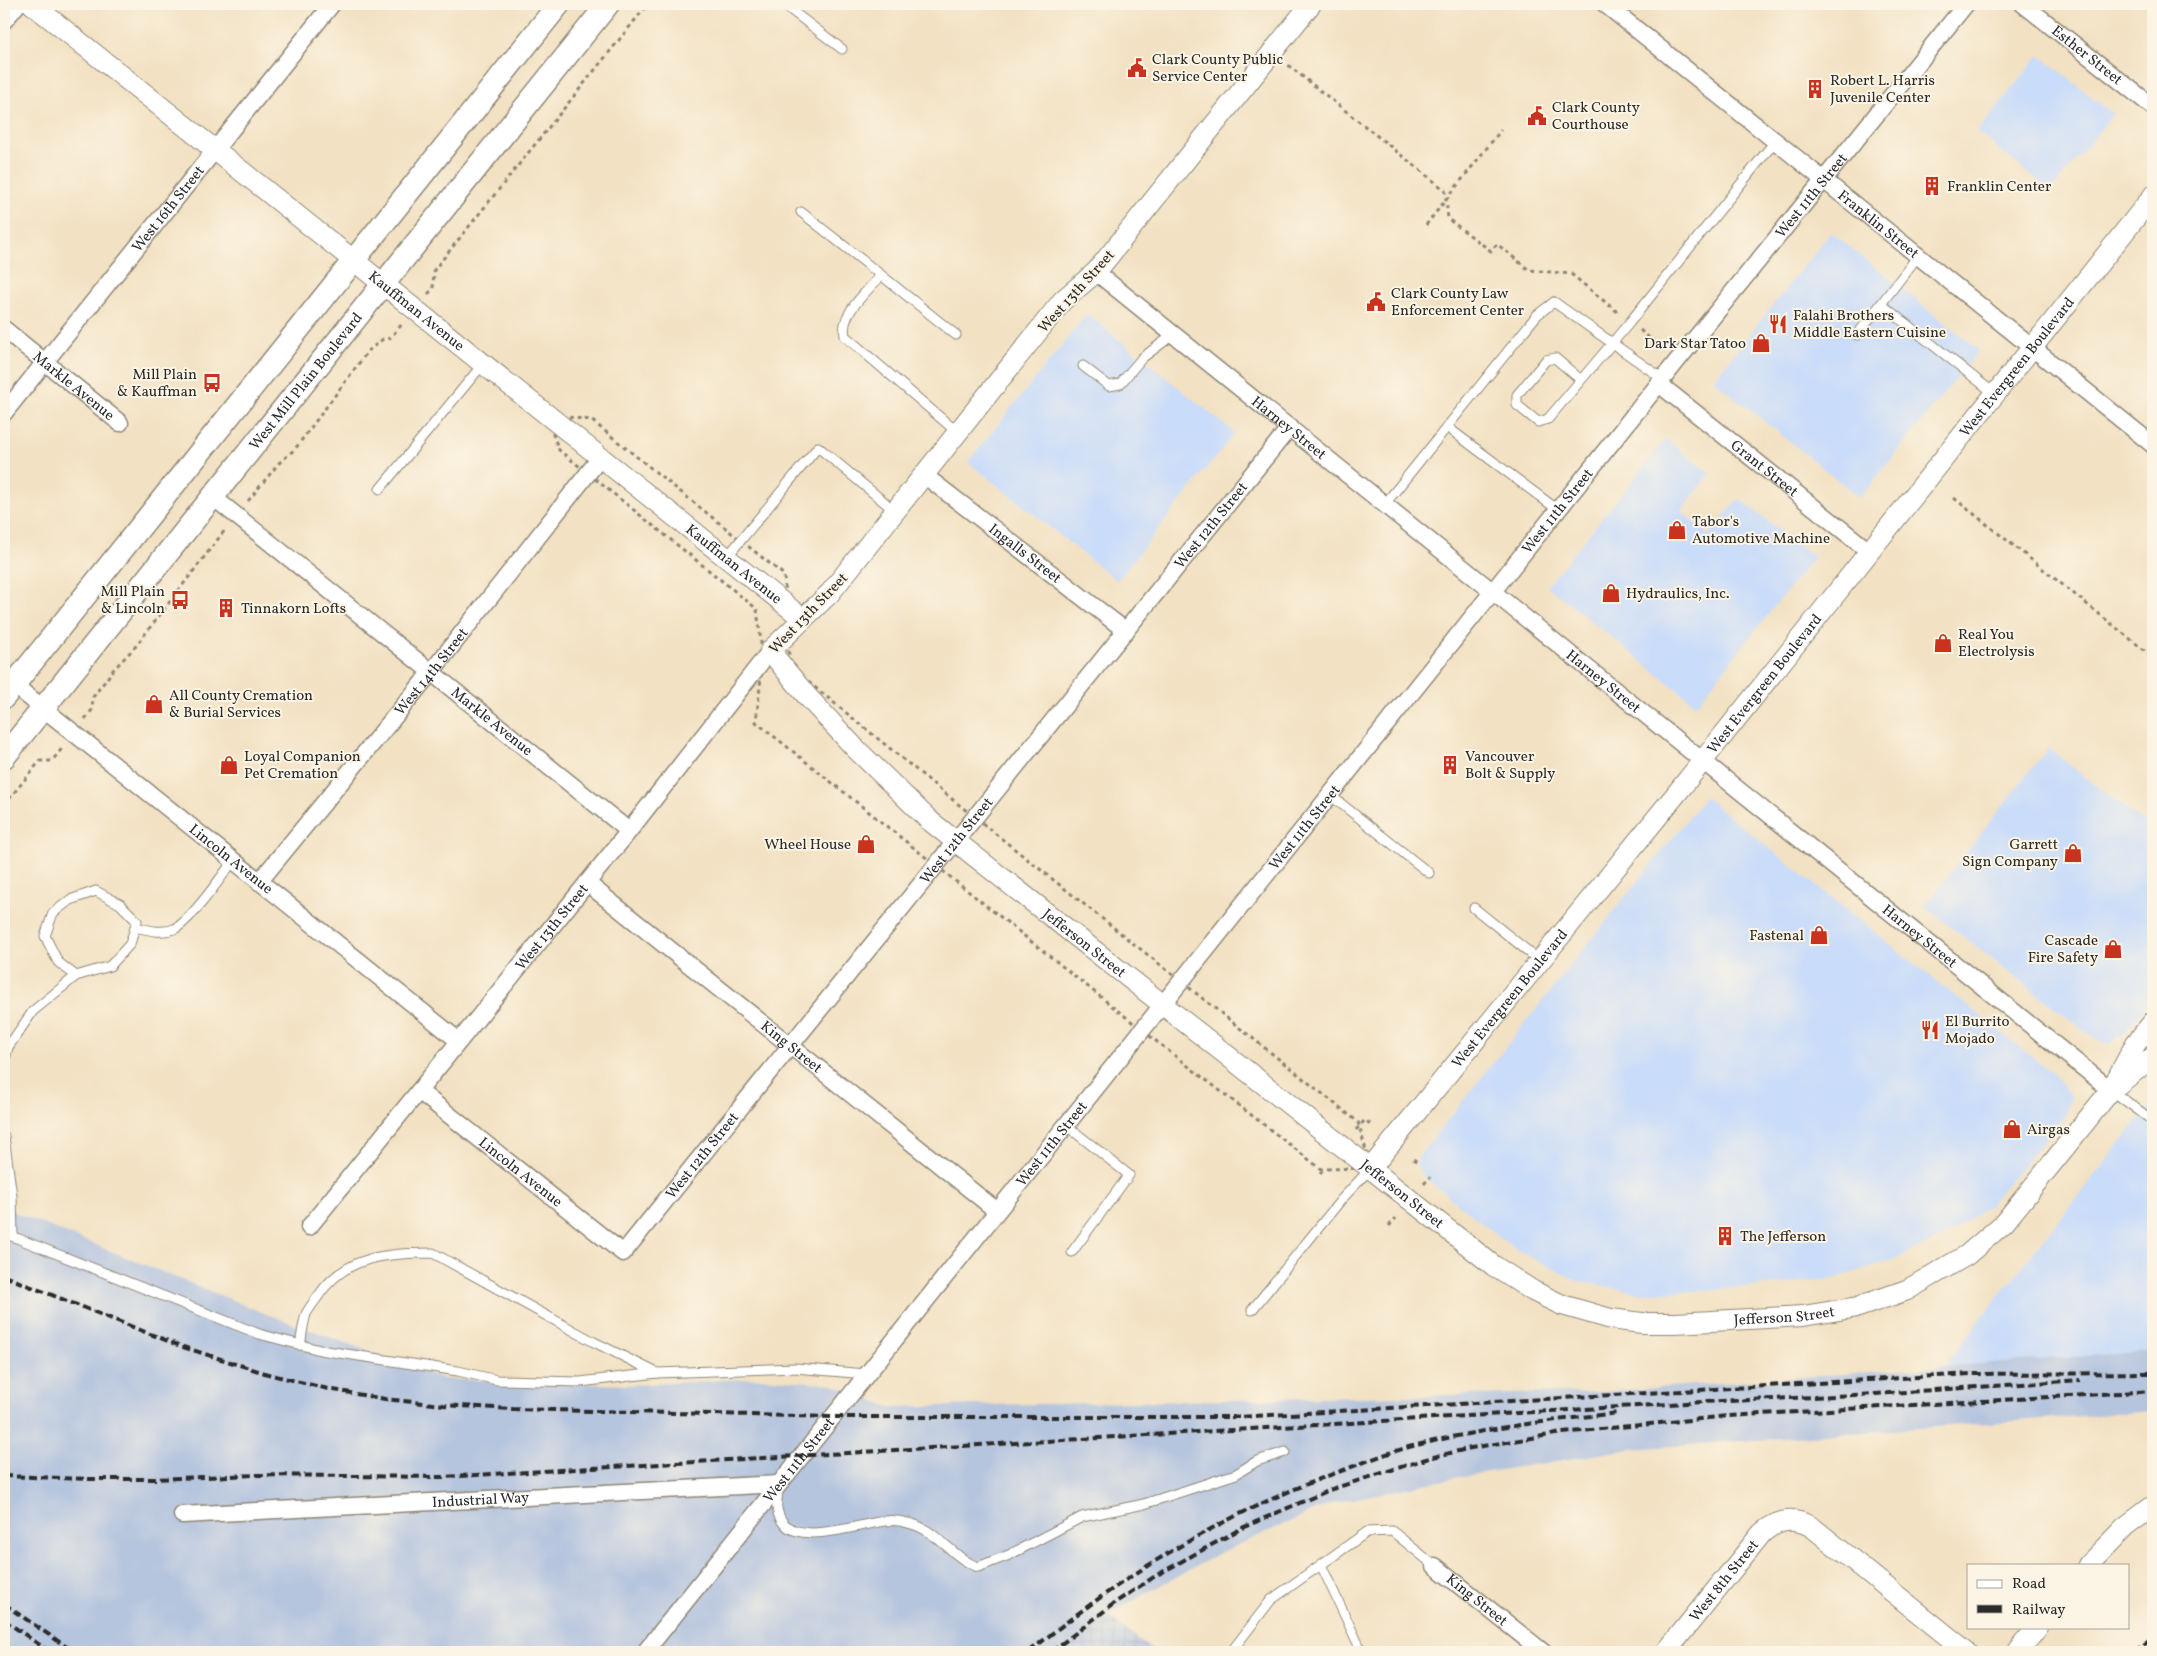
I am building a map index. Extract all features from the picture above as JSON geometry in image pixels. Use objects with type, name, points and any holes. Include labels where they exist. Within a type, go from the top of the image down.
[{"type":"main road","points":[[7,686],[355,260],[560,4]]},
{"type":"main road","name":"West Mill Plain Boulevard","points":[[4,757],[608,4]]},
{"type":"street","points":[[4,21],[18,4]]},
{"type":"street","name":"Kauffman Avenue","points":[[32,4],[802,618]]},
{"type":"street","name":"West 16th Street","points":[[4,413],[332,4]]},
{"type":"street","name":"West 13th Street","points":[[309,1227],[588,883],[770,651],[830,593],[1063,300],[1096,272],[1311,4]]},
{"type":"street","name":"Franklin Street","points":[[1605,4],[1624,10],[1776,140],[2153,445]]},
{"type":"street","name":"West 11th Street","points":[[644,1652],[1493,591],[1966,4]]},
{"type":"street","name":"Esther Street","points":[[2023,4],[2153,107]]},
{"type":"street","name":"West Evergreen Boulevard","points":[[1371,1168],[1702,762],[2153,196]]},
{"type":"street","name":"Harney Street","points":[[1096,272],[1493,591],[1702,762],[2112,1090]]},
{"type":"street","name":"Markle Avenue","points":[[4,329],[120,423]]},
{"type":"street","name":"Grant Street","points":[[1661,382],[1870,552]]},
{"type":"street","name":"West 12th Street","points":[[623,1253],[1290,427]]},
{"type":"street","name":"West 14th Street","points":[[259,882],[432,671],[600,458]]},
{"type":"street","name":"Ingalls Street","points":[[924,475],[1126,632]]},
{"type":"street","name":"Markle Avenue","points":[[213,497],[629,831]]},
{"type":"street","name":"Jefferson Street","points":[[770,651],[806,695],[855,748],[930,821],[1500,1271],[1533,1291],[1578,1310],[1611,1319],[1642,1323],[1803,1316],[1858,1307],[1907,1290],[1967,1255],[1993,1234],[2015,1212],[2112,1090]]},
{"type":"street","name":"Lincoln Avenue","points":[[7,686],[43,709],[459,1041]]},
{"type":"street","name":"King Street","points":[[588,883],[997,1211]]},
{"type":"street","points":[[2112,1090],[2136,1043],[2153,1022]]},
{"type":"street","points":[[2112,1090],[2153,1057]]},
{"type":"street","name":"Lincoln Avenue","points":[[419,1091],[623,1253]]},
{"type":"street","name":"Industrial Way","points":[[182,1515],[778,1484]]},
{"type":"street","points":[[2089,1564],[2126,1527],[2153,1506]]},
{"type":"street","name":"West 8th Street","points":[[1666,1652],[1762,1532],[1773,1524],[1792,1520],[1812,1527],[1967,1652]]},
{"type":"street","name":"King Street","points":[[1435,1566],[1544,1652]]},
{"type":"street","points":[[2018,1652],[2037,1628]]},
{"type":"lane","points":[[783,4],[842,50]]},
{"type":"lane","points":[[1581,380],[1555,358],[1546,360],[1517,395],[1517,405],[1538,422],[1548,419],[1613,343],[1776,140]]},
{"type":"lane","points":[[801,212],[956,335]]},
{"type":"lane","points":[[1857,335],[1918,256]]},
{"type":"lane","points":[[881,275],[849,313],[843,328],[845,336],[958,433]]},
{"type":"lane","points":[[1385,504],[1537,315],[1554,302],[1613,343],[1661,382]]},
{"type":"lane","points":[[1880,304],[1995,394]]},
{"type":"lane","points":[[1083,366],[1108,386],[1120,384],[1142,358],[1174,334]]},
{"type":"lane","points":[[380,490],[483,364]]},
{"type":"lane","points":[[1447,427],[1558,510]]},
{"type":"lane","points":[[726,559],[818,447],[895,511]]},
{"type":"lane","points":[[1330,795],[1429,873]]},
{"type":"lane","points":[[136,927],[158,932],[175,929],[194,910],[233,861]]},
{"type":"lane","points":[[4,1063],[8,1047],[32,1011],[76,976],[110,966],[130,944],[137,921],[120,904],[96,891],[70,900],[53,912],[45,936],[58,962],[76,976]]},
{"type":"lane","points":[[1474,908],[1540,960]]},
{"type":"lane","points":[[2112,1090],[2153,1121]]},
{"type":"lane","points":[[1066,1125],[1129,1175],[1072,1252]]},
{"type":"lane","points":[[4,1136],[12,1196],[8,1234],[259,1334],[320,1350],[458,1371],[497,1380],[580,1382],[657,1373],[795,1368],[866,1374]]},
{"type":"lane","points":[[1252,1310],[1341,1200],[1371,1168]]},
{"type":"lane","points":[[300,1345],[307,1313],[324,1287],[345,1268],[368,1260],[396,1255],[433,1253],[594,1342],[657,1373]]},
{"type":"lane","points":[[778,1484],[777,1509],[782,1520],[791,1531],[808,1534],[887,1521],[910,1523],[931,1532],[965,1563],[978,1568],[1010,1555],[1082,1517],[1144,1504],[1236,1474],[1257,1461],[1285,1452]]},
{"type":"lane","points":[[1231,1652],[1271,1600],[1367,1532],[1392,1531],[1435,1566]]},
{"type":"lane","points":[[1321,1565],[1362,1652]]},
{"type":"path","points":[[433,289],[434,270],[648,4]]},
{"type":"path","points":[[1272,52],[1445,190],[1448,220],[1491,251],[1497,244],[1529,270],[1571,274],[1655,343]]},
{"type":"path","points":[[1426,225],[1501,130]]},
{"type":"path","points":[[253,495],[279,463],[294,449],[368,351],[383,339],[390,338]]},
{"type":"path","points":[[1954,498],[2153,656]]},
{"type":"path","points":[[92,710],[93,697],[114,668],[135,647],[223,532]]},
{"type":"path","points":[[790,667],[958,804]]},
{"type":"path","points":[[756,722],[918,849]]},
{"type":"path","points":[[4,805],[40,761],[52,761]]},
{"type":"path","points":[[990,829],[1167,970]]},
{"type":"path","points":[[954,880],[1127,1018]]},
{"type":"path","points":[[1161,1045],[1320,1169],[1371,1168],[1358,1122],[1200,997]]},
{"type":"path","points":[[1356,1130],[1365,1120],[1373,1126]]},
{"type":"path","points":[[1413,1159],[1419,1162]]},
{"type":"path","points":[[1320,1174],[1324,1169]]},
{"type":"path","points":[[1424,1184],[1430,1177]]},
{"type":"path","points":[[1389,1226],[1396,1218]]},
{"type":"shaded area","points":[[2039,55],[2113,114],[2051,191],[1977,132]]},
{"type":"shaded area","points":[[1831,232],[1979,350],[1860,498],[1713,380]]},
{"type":"shaded area","points":[[1087,314],[1235,433],[1117,581],[968,462]]},
{"type":"shaded area","points":[[1666,439],[1710,474],[1681,511],[1709,535],[1739,498],[1814,557],[1696,705],[1547,586]]},
{"type":"shaded area","points":[[2048,748],[2153,830],[2153,997],[2122,1036],[2110,1044],[2096,1040],[1924,906]]},
{"type":"shaded area","points":[[1705,797],[2051,1072],[2072,1096],[2064,1117],[1989,1205],[1948,1234],[1895,1259],[1834,1279],[1701,1291],[1641,1293],[1578,1281],[1516,1250],[1423,1176],[1416,1165],[1418,1157]]},
{"type":"shaded area","points":[[2153,1101],[2153,1351],[1943,1367]]},
{"type":"shaded area","points":[[4,1208],[264,1313],[444,1379],[629,1385],[761,1378],[831,1384],[890,1407],[1601,1392],[2153,1351],[2153,1411],[1631,1449],[1469,1475],[1329,1504],[1220,1553],[1107,1615],[1062,1652],[4,1652]]},
{"type":"shaded area","points":[[1107,1615],[1155,1652],[1062,1652]]},
{"type":"railway","points":[[4,1276],[183,1347],[268,1374],[328,1389],[385,1399],[513,1409],[832,1417],[1238,1417],[1970,1374],[2153,1373]]},
{"type":"railway","points":[[1730,1401],[1876,1394],[2080,1380]]},
{"type":"railway","points":[[1051,1652],[1116,1602],[1157,1575],[1244,1527],[1332,1489],[1429,1458],[1471,1448],[1562,1433],[1728,1416],[2153,1391]]},
{"type":"railway","points":[[4,1476],[88,1479],[155,1479],[255,1475],[442,1477],[1737,1400]]},
{"type":"railway","points":[[1029,1652],[1065,1623],[1139,1571],[1217,1526],[1298,1488],[1386,1454],[1438,1440],[1515,1426],[1619,1413]]},
{"type":"railway","points":[[4,1604],[74,1652]]},
{"type":"railway","points":[[4,1620],[50,1652]]},
{"type":"railway","points":[[2133,1652],[2153,1637]]},
{"type":"place","name":"Clark County Public Service Center","points":[[1137,68]]},
{"type":"place","name":"Robert L. Harris Juvenile Center","points":[[1815,89]]},
{"type":"place","name":"Clark County Courthouse","points":[[1537,116]]},
{"type":"place","name":"Franklin Center","points":[[1932,186]]},
{"type":"place","name":"Clark County Law Enforcement Center","points":[[1376,302]]},
{"type":"place","name":"Falahi Brothers Middle Eastern Cuisine","points":[[1778,324]]},
{"type":"place","name":"Dark Star Tatoo","points":[[1761,343]]},
{"type":"place","name":"Mill Plain & Kauffman","points":[[212,383]]},
{"type":"place","name":"Tabor's Automotive Machine","points":[[1677,530]]},
{"type":"place","name":"Hydraulics, Inc.","points":[[1611,593]]},
{"type":"place","name":"Mill Plain & Lincoln","points":[[180,600]]},
{"type":"place","name":"Tinnakorn Lofts","points":[[226,608]]},
{"type":"place","name":"Real You Electrolysis","points":[[1943,643]]},
{"type":"place","name":"All County Cremation & Burial Services","points":[[154,704]]},
{"type":"place","name":"Loyal Companion Pet Cremation","points":[[229,765]]},
{"type":"place","name":"Vancouver Bolt & Supply","points":[[1450,765]]},
{"type":"place","name":"Wheel House","points":[[866,844]]},
{"type":"place","name":"Garrett Sign Company","points":[[2073,853]]},
{"type":"place","name":"Fastenal","points":[[1819,935]]},
{"type":"place","name":"Cascade Fire Safety","points":[[2113,949]]},
{"type":"place","name":"El Burrito Mojado","points":[[1930,1030]]},
{"type":"place","name":"Airgas","points":[[2012,1129]]},
{"type":"place","name":"The Jefferson","points":[[1725,1236]]}]
